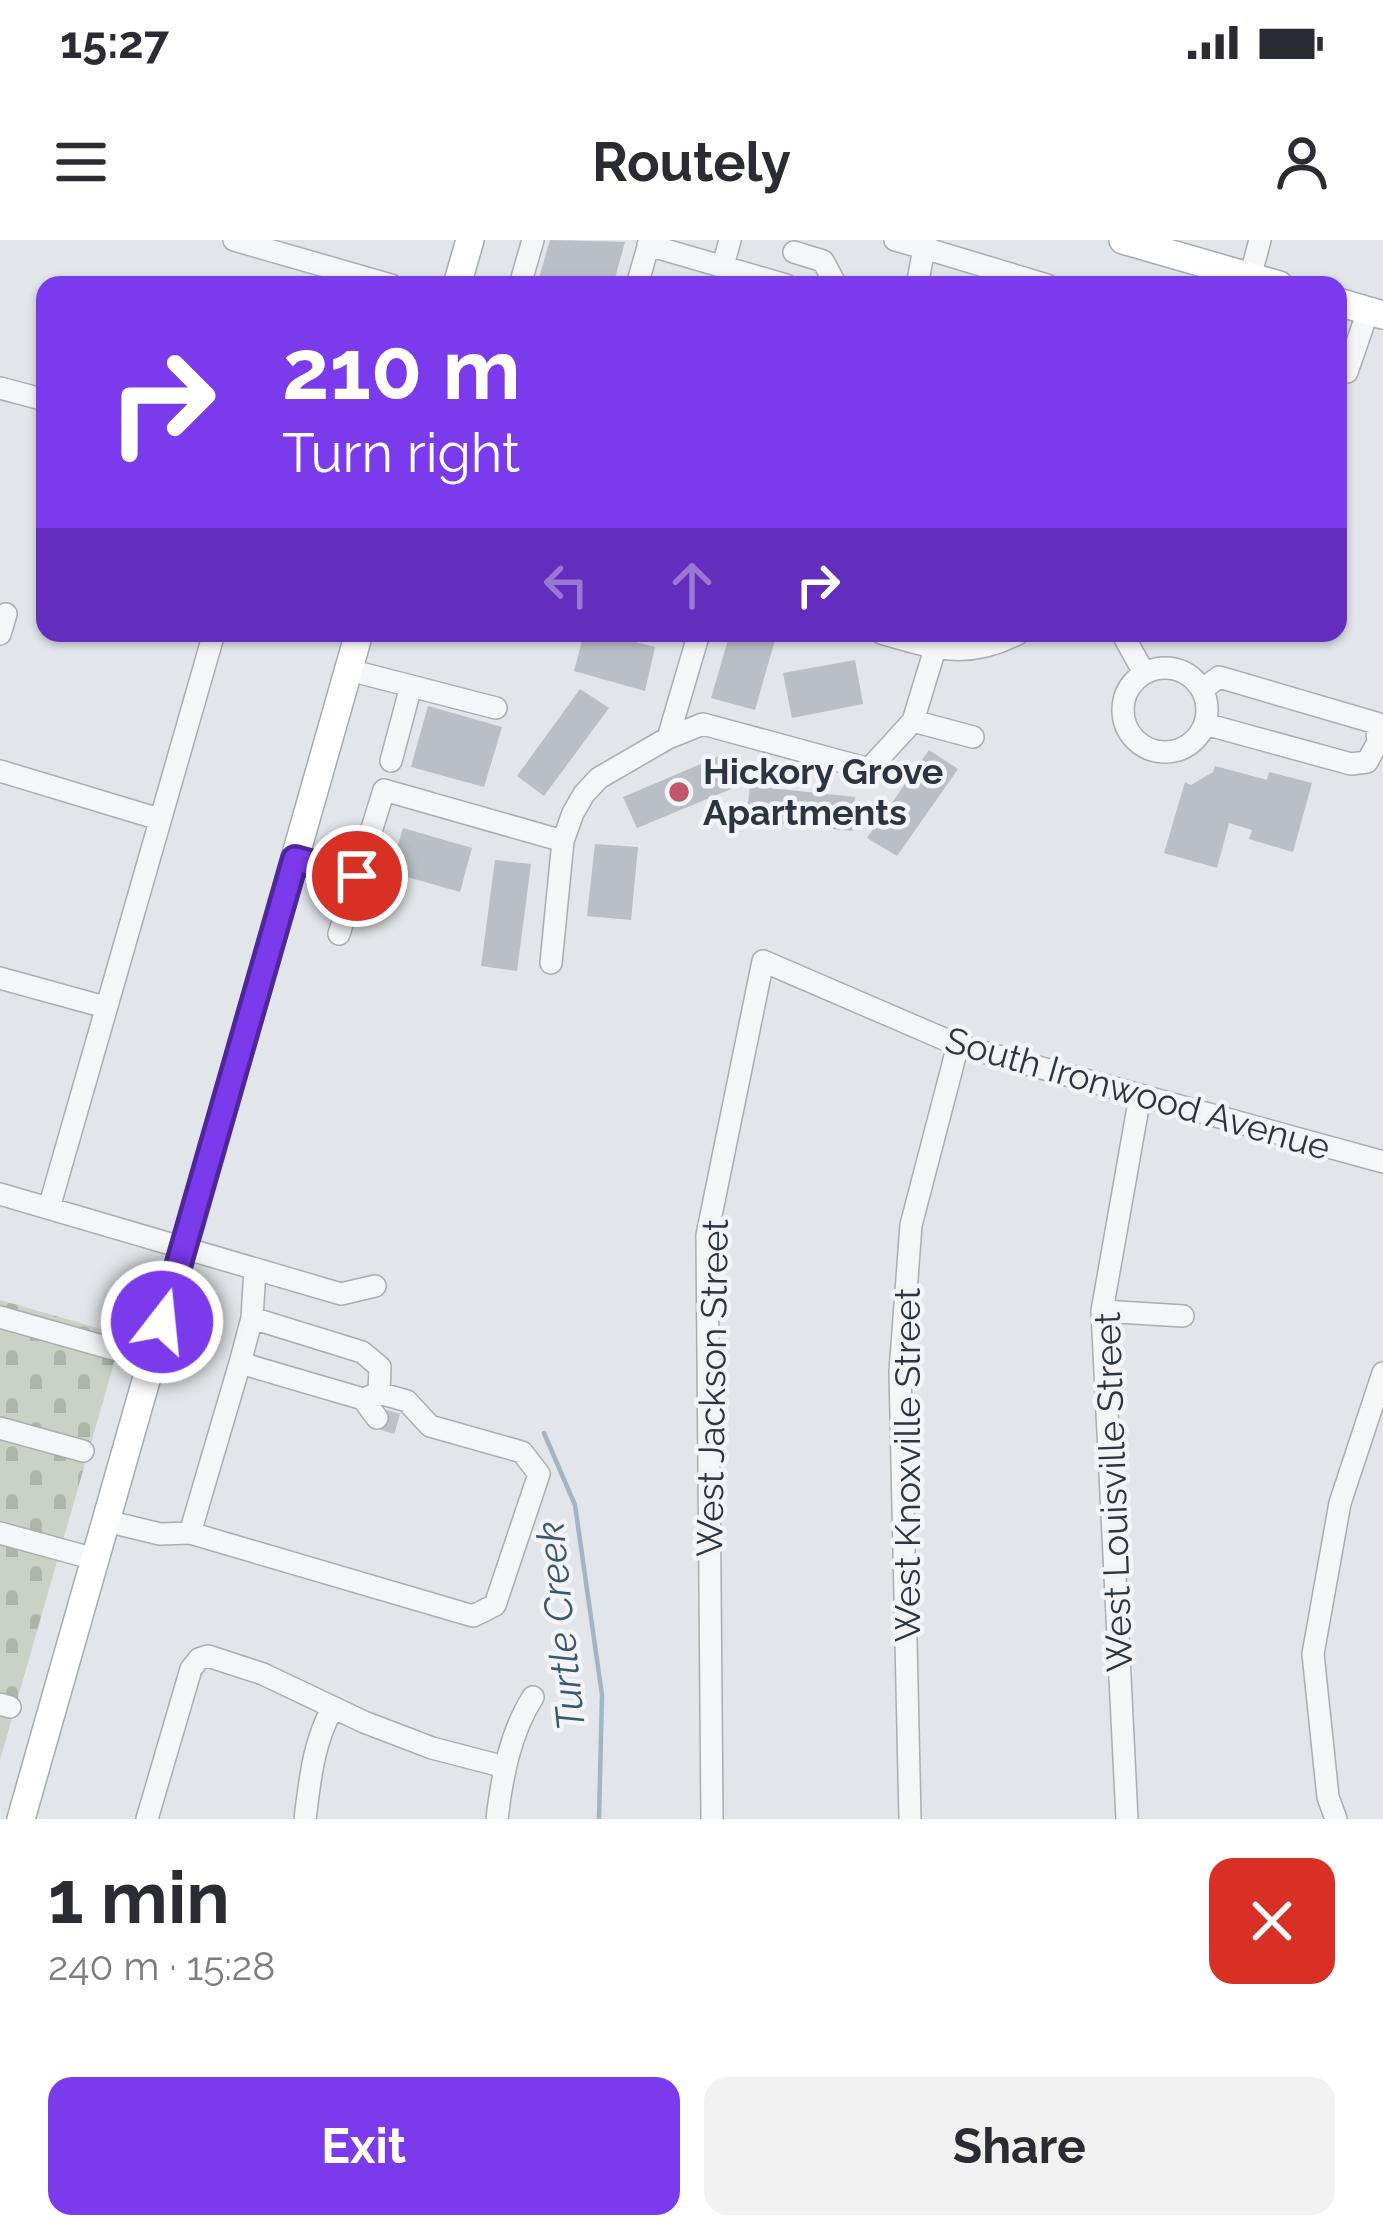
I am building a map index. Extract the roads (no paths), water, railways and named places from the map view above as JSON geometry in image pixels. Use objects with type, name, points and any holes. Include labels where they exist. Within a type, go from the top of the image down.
[{"type":"main road","points":[[460,276],[470,240]]},
{"type":"main road","points":[[1123,240],[1234,276]]},
{"type":"main road","points":[[1347,305],[1376,313]]},
{"type":"main road","points":[[21,1819],[357,642]]},
{"type":"street","points":[[234,240],[360,276]]},
{"type":"street","points":[[523,276],[533,240]]},
{"type":"street","points":[[723,266],[730,240]]},
{"type":"street","points":[[895,240],[925,244],[1020,276]]},
{"type":"street","points":[[1250,276],[1260,240]]},
{"type":"street","points":[[640,276],[649,243],[757,276]]},
{"type":"street","points":[[920,276],[925,244]]},
{"type":"street","points":[[787,276],[796,246],[823,262],[831,276]]},
{"type":"street","points":[[1347,362],[1376,313]]},
{"type":"street","points":[[0,388],[36,398]]},
{"type":"street","points":[[49,1208],[211,642]]},
{"type":"street","points":[[668,738],[696,642]]},
{"type":"street","points":[[911,642],[964,652],[1002,642]]},
{"type":"street","points":[[1126,642],[1144,673]]},
{"type":"street","points":[[550,964],[563,841],[572,813],[599,778],[668,738],[704,724],[869,769],[913,721],[935,649]]},
{"type":"street","points":[[1156,668],[1183,670],[1203,689],[1208,702],[1205,724],[1185,748],[1156,752],[1132,736],[1123,709],[1133,682],[1144,673],[1156,668]]},
{"type":"street","points":[[349,670],[496,709]]},
{"type":"street","points":[[1203,689],[1219,677],[1376,723],[1378,742],[1366,762],[1351,764],[1205,724]]},
{"type":"street","points":[[391,761],[411,686]]},
{"type":"street","points":[[913,721],[974,736]]},
{"type":"street","points":[[0,772],[159,819]]},
{"type":"street","points":[[339,934],[384,790],[563,841]]},
{"type":"street","points":[[295,859],[357,876]]},
{"type":"street","name":"South Ironwood Avenue","points":[[764,961],[958,1046],[1383,1162]]},
{"type":"street","name":"West Jackson Street","points":[[712,1819],[707,1235],[764,961]]},
{"type":"street","points":[[0,978],[105,1007]]},
{"type":"street","name":"West Knoxville Street","points":[[910,1819],[900,1372],[911,1225],[958,1046]]},
{"type":"street","name":"West Louisville Street","points":[[1127,1819],[1102,1311],[1140,1096]]},
{"type":"street","points":[[0,1194],[341,1294],[375,1286]]},
{"type":"street","points":[[190,1533],[252,1318],[255,1269]]},
{"type":"street","points":[[1102,1311],[1183,1316]]},
{"type":"street","points":[[0,1317],[152,1360]]},
{"type":"street","points":[[252,1318],[362,1352],[380,1367],[371,1396],[377,1418]]},
{"type":"street","points":[[106,1521],[160,1534],[190,1533],[473,1616],[496,1605],[539,1474],[522,1452],[430,1426],[407,1401],[240,1363]]},
{"type":"street","points":[[1336,1819],[1328,1797],[1313,1654],[1340,1503],[1383,1373]]},
{"type":"street","points":[[401,1426],[424,1420]]},
{"type":"street","points":[[0,1428],[82,1451]]},
{"type":"street","points":[[0,1533],[95,1559]]},
{"type":"street","points":[[147,1819],[191,1669],[199,1659],[218,1658],[263,1673],[332,1708],[433,1748],[505,1767]]},
{"type":"street","points":[[497,1819],[515,1732],[532,1697]]},
{"type":"street","points":[[305,1819],[316,1745],[332,1708]]},
{"type":"waterway","name":"Turtle Creek","points":[[544,1433],[575,1505],[602,1695],[599,1819]]},
{"type":"tunnel","points":[[377,1418],[401,1425]]},
{"type":"place","name":"Hickory Grove Apartments","points":[[679,792]]}]
